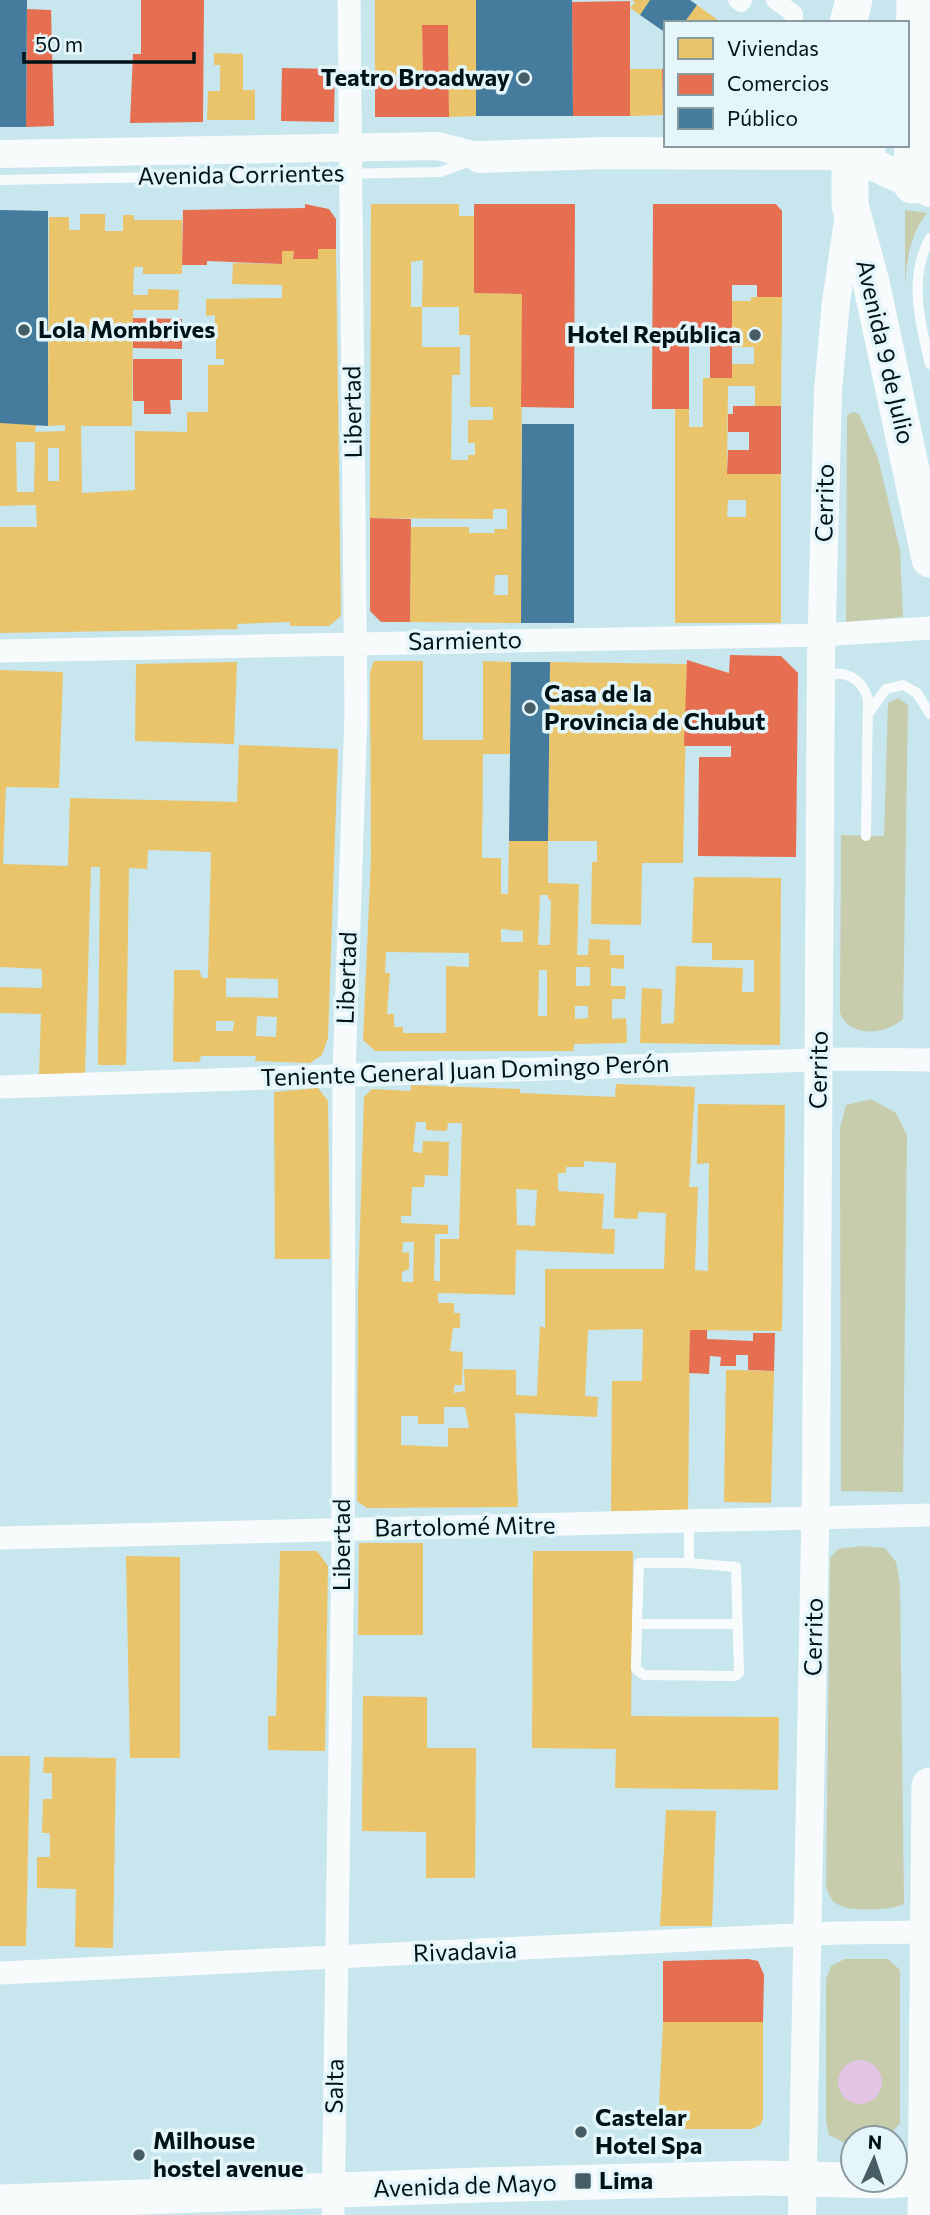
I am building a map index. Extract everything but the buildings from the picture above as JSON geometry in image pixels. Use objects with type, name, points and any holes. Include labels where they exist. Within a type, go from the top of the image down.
[{"type":"highway","points":[[915,0],[921,188]]},
{"type":"highway","name":"Avenida 9 de Julio","points":[[857,148],[850,205],[871,282],[930,559]]},
{"type":"highway","points":[[926,2215],[930,1786]]},
{"type":"main road","name":"Avenida Corrientes","points":[[480,157],[857,148],[921,188]]},
{"type":"main road","name":"Avenida de Mayo","points":[[0,2202],[333,2202],[759,2178],[928,2178]]},
{"type":"street","name":"Libertad","points":[[338,1957],[344,1074],[356,728],[349,0]]},
{"type":"street","points":[[737,0],[741,3],[743,0]]},
{"type":"street","points":[[775,0],[794,14],[794,21]]},
{"type":"street","name":"Avenida Corrientes","points":[[0,153],[350,161],[438,146],[480,157]]},
{"type":"street","name":"Cerrito","points":[[809,1935],[822,635],[828,390],[836,302],[850,205]]},
{"type":"street","name":"Sarmiento","points":[[0,651],[355,643],[626,630],[822,635],[930,628]]},
{"type":"street","name":"Teniente General Juan Domingo Perón","points":[[0,1087],[344,1074],[930,1060]]},
{"type":"street","name":"Bartolomé Mitre","points":[[0,1538],[930,1515]]},
{"type":"street","name":"Rivadavia","points":[[0,1973],[809,1935],[929,1932]]},
{"type":"street","points":[[802,2215],[809,1935]]},
{"type":"street","name":"Salta","points":[[333,2202],[338,1957]]},
{"type":"lane","name":"Avenida Corrientes","points":[[0,180],[350,161]]},
{"type":"lane","points":[[930,238],[923,250],[917,299],[930,364]]},
{"type":"lane","points":[[821,678],[844,674],[864,687],[870,711],[866,836]]},
{"type":"lane","points":[[870,711],[886,689],[903,685],[917,692],[930,714]]},
{"type":"lane","points":[[689,1523],[689,1563]]},
{"type":"lane","points":[[639,1563],[736,1567],[739,1672],[735,1676],[643,1675],[636,1669],[637,1624],[639,1563]]},
{"type":"lane","points":[[637,1624],[737,1624]]},
{"type":"green space","points":[[905,210],[927,213],[910,247],[905,286]]},
{"type":"green space","points":[[853,412],[859,414],[878,458],[900,550],[903,617],[846,622],[847,415]]},
{"type":"green space","points":[[898,698],[908,705],[903,1019],[887,1028],[868,1031],[851,1027],[840,1013],[841,835],[884,836],[888,703]]},
{"type":"green space","points":[[871,1099],[896,1113],[907,1135],[903,1492],[841,1491],[840,1128],[846,1105]]},
{"type":"green space","points":[[863,1546],[885,1548],[896,1562],[900,1584],[904,1904],[891,1908],[852,1909],[832,1900],[826,1887],[830,1558],[838,1549]]},
{"type":"green space","points":[[845,1959],[888,1959],[900,1970],[900,2123],[839,2124],[839,2140],[829,2135],[826,2120],[826,1979],[831,1966]]},
{"type":"shaded area","points":[[860,2060],[875,2067],[882,2082],[875,2097],[860,2104],[845,2097],[838,2082],[845,2067]]},
{"type":"place","name":"Teatro Broadway","points":[[524,78]]},
{"type":"place","name":"Lola Mombrives","points":[[24,330]]},
{"type":"place","name":"Hotel República","points":[[755,335]]},
{"type":"place","name":"Casa de la Provincia de Chubut","points":[[530,708]]},
{"type":"place","name":"Castelar Hotel Spa","points":[[581,2132]]},
{"type":"place","name":"Milhouse hostel avenue","points":[[139,2155]]},
{"type":"place","name":"Lima","points":[[583,2181]]}]
